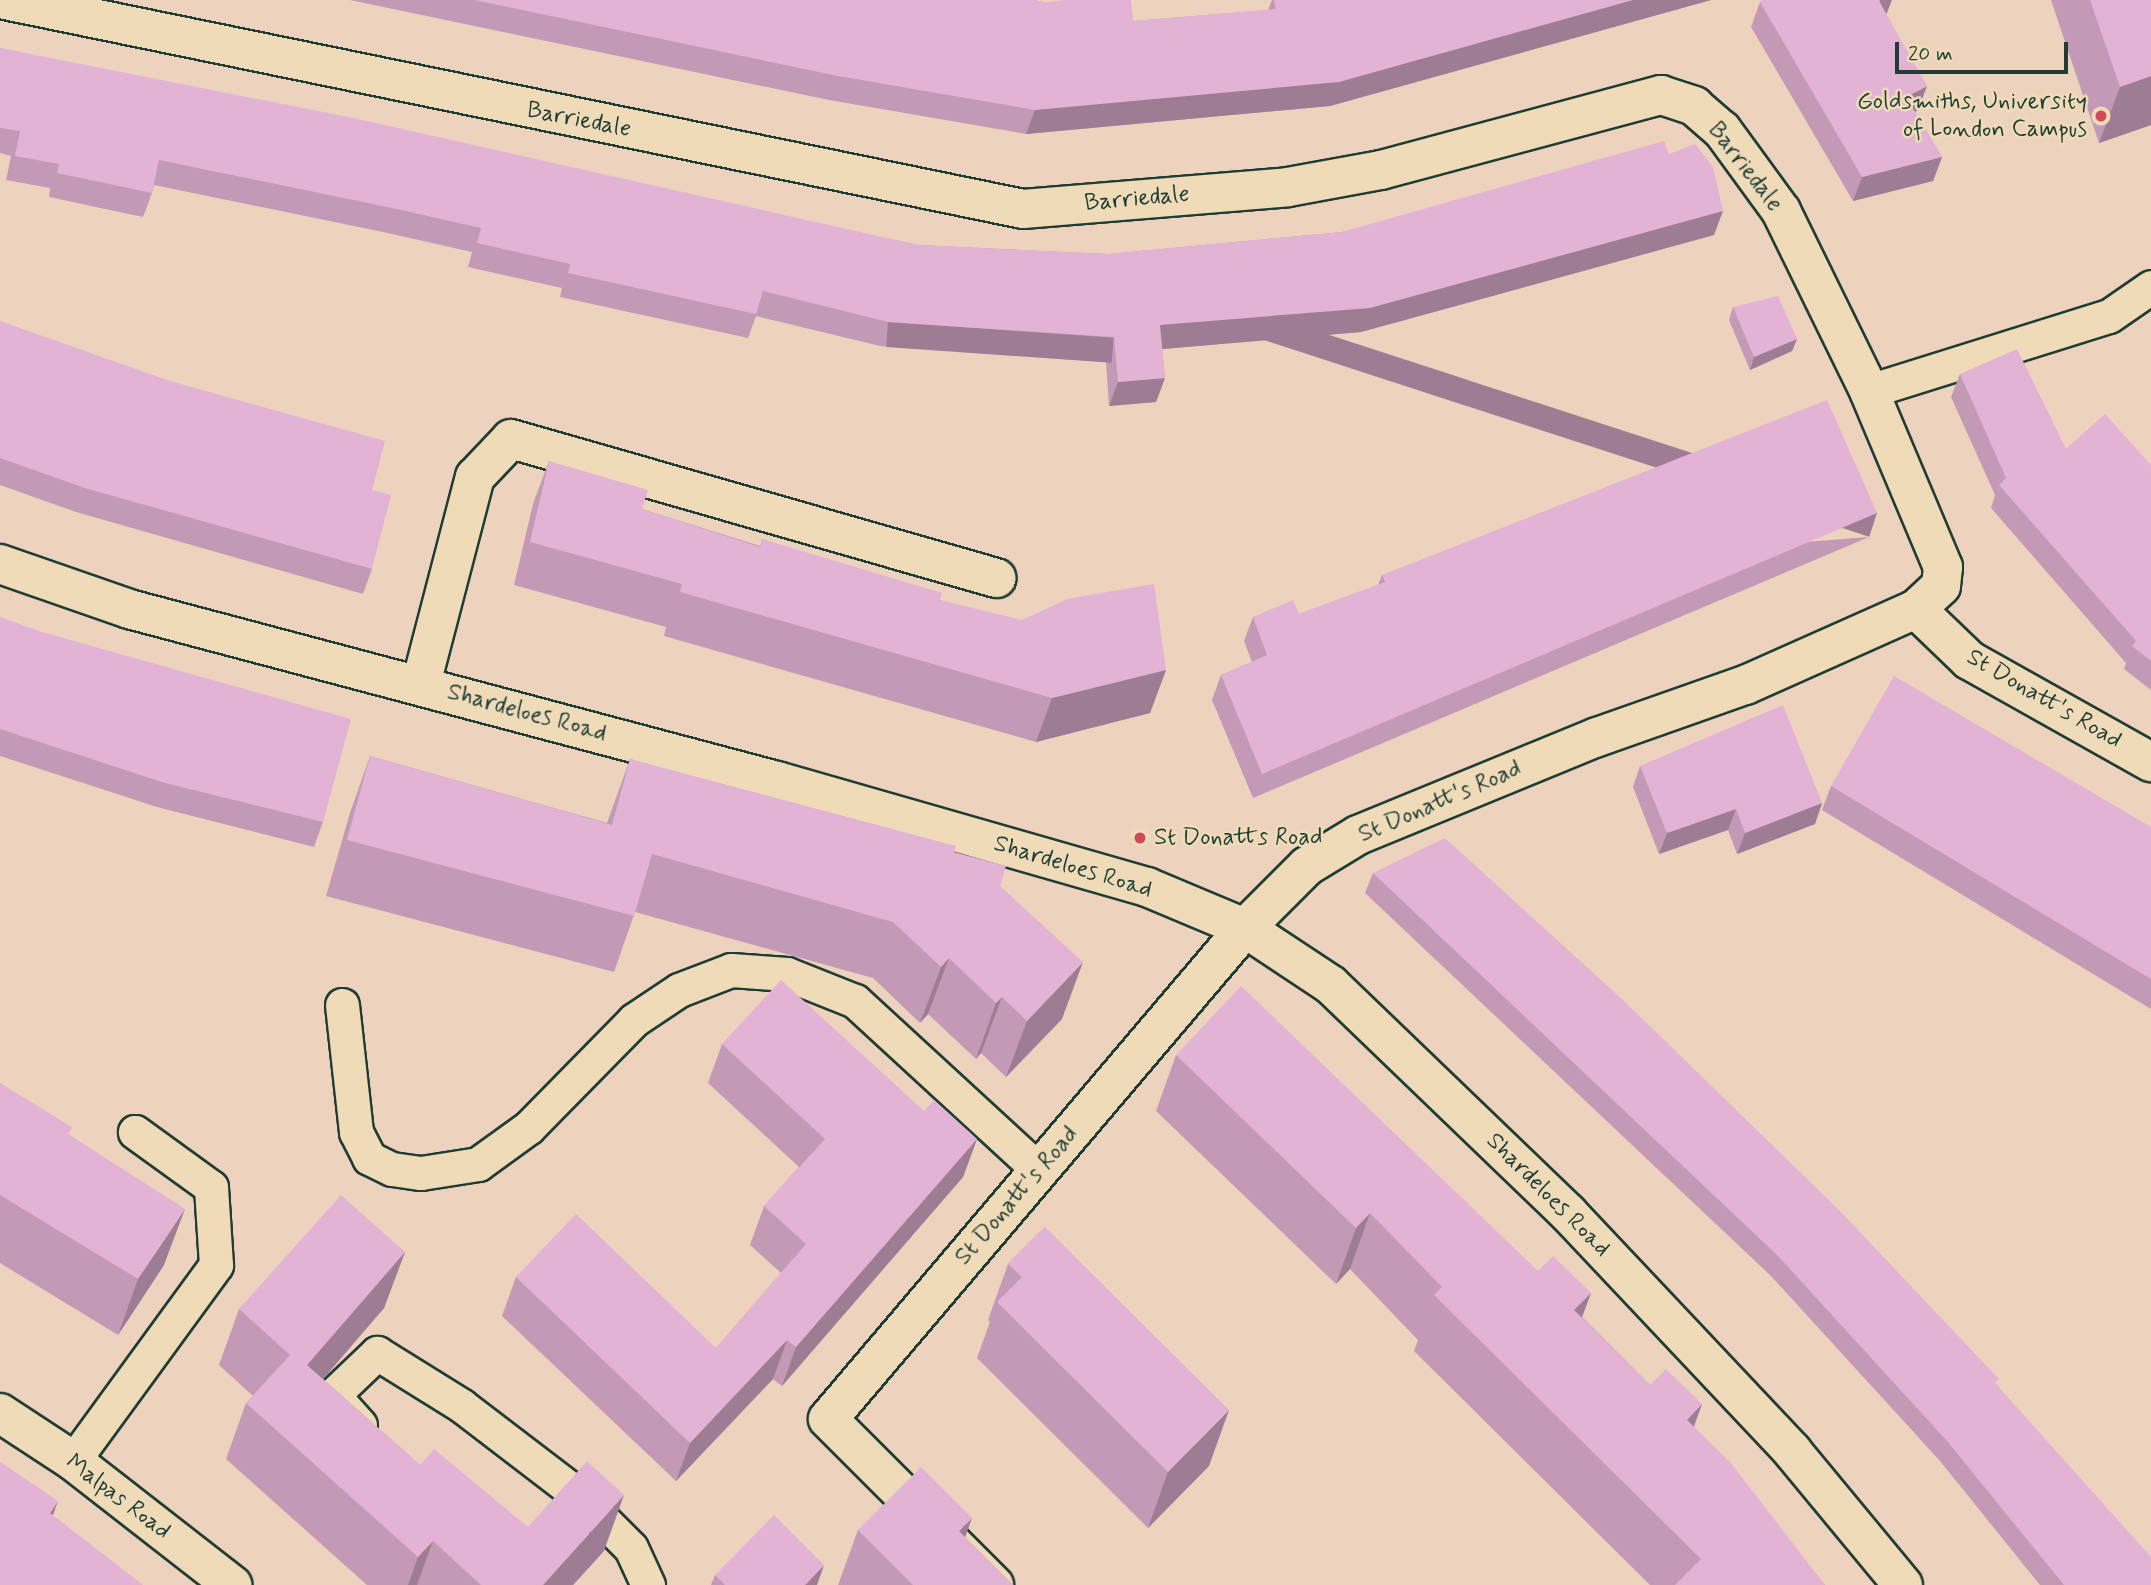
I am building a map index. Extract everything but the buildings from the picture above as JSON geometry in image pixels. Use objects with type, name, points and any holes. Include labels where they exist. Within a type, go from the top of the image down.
[{"type":"street","name":"Barriedale","points":[[5,0],[1023,209],[1288,187],[1381,170],[1661,95],[1694,106],[1722,130],[1781,211],[1868,391],[1943,567],[1941,586],[1916,609]]},
{"type":"street","points":[[421,684],[475,477],[511,439],[996,578]]},
{"type":"street","name":"Shardeloes Road","points":[[0,564],[129,609],[421,684],[1147,887],[1245,928],[1331,985],[1568,1213],[1792,1451],[1903,1585]]},
{"type":"street","name":"St Donatt's Road","points":[[994,1585],[828,1419],[1245,928],[1307,866],[1358,835],[1597,737],[1745,685],[1916,609],[1969,660],[2151,762]]},
{"type":"street","name":"Malpas Road","points":[[0,1413],[73,1461],[232,1585]]},
{"type":"lane","points":[[1868,391],[2109,316],[2151,287]]},
{"type":"lane","points":[[342,1005],[356,1132],[369,1158],[392,1169],[421,1173],[478,1164],[528,1128],[634,1020],[679,990],[731,970],[787,974],[855,1001],[1040,1171]]},
{"type":"lane","points":[[73,1461],[216,1265],[211,1187],[135,1132]]},
{"type":"lane","points":[[387,1454],[333,1395],[377,1353],[462,1406],[577,1494],[631,1548],[648,1585]]},
{"type":"place","name":"Goldsmiths, University of London Campus","points":[[2101,116]]},
{"type":"place","name":"St Donatts Road","points":[[1140,838]]}]
